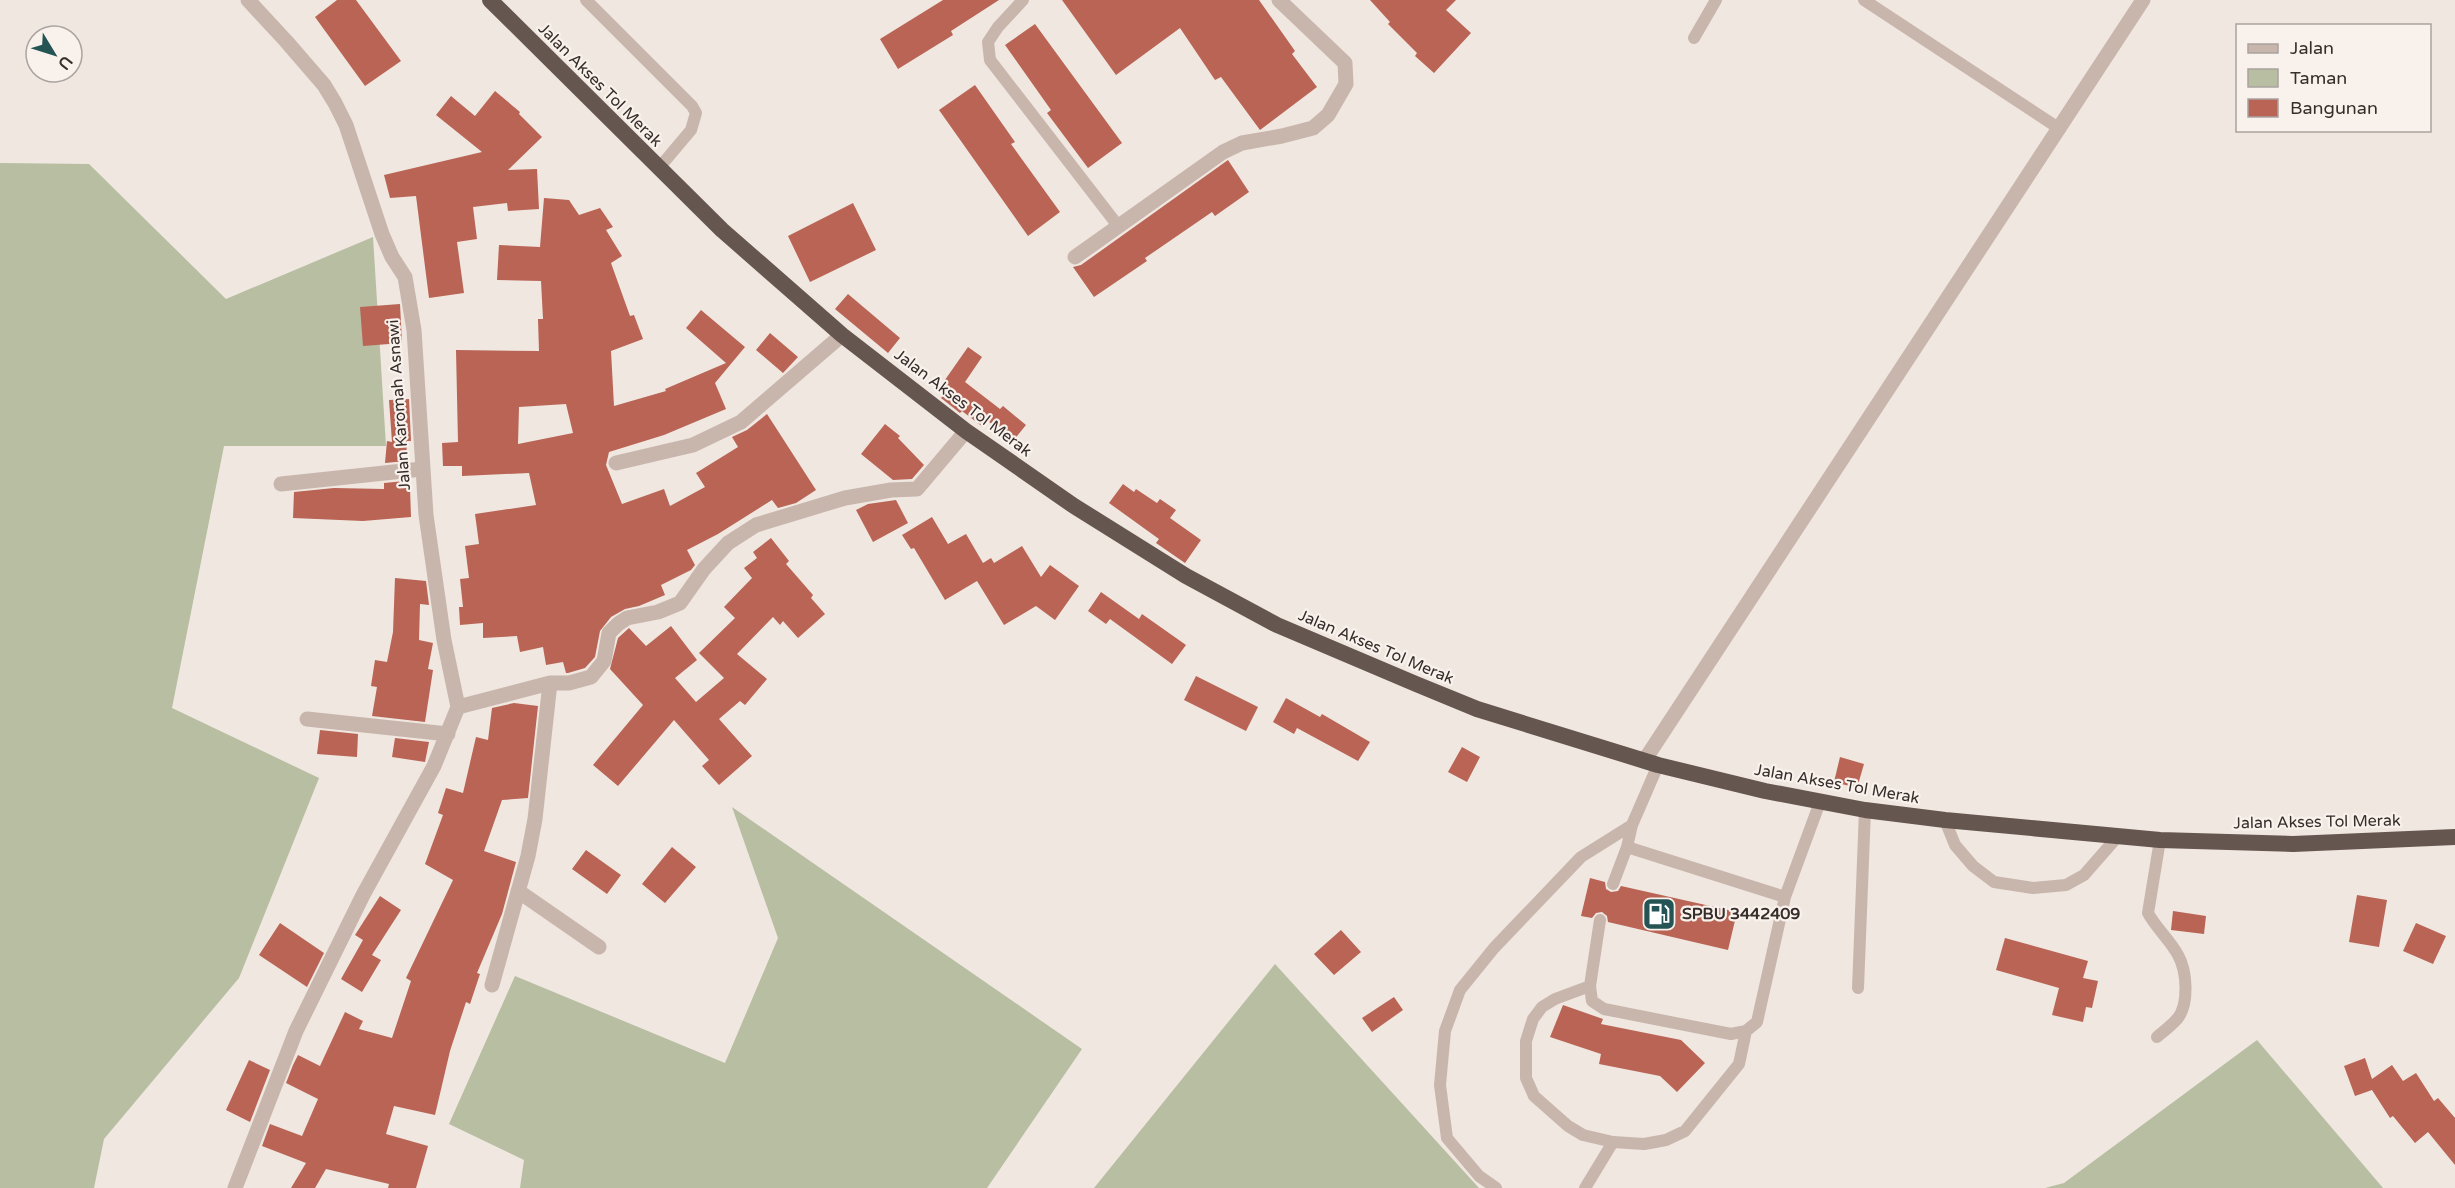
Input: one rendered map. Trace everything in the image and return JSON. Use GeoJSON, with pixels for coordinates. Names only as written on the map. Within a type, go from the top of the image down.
{"type":"FeatureCollection","features":[{"type":"Feature","properties":{"kind":"highway","name":"Jalan Akses Tol Merak"},"geometry":{"type":"LineString","coordinates":[[490,0],[723,230],[842,336],[966,431],[1074,506],[1186,576],[1277,624],[1477,709],[1651,763],[1820,802],[1945,820],[2160,840],[2293,844],[2455,837]]}},
{"type":"Feature","properties":{"kind":"street","name":"Jalan Karomah Asnawi"},"geometry":{"type":"LineString","coordinates":[[248,0],[294,50],[335,103],[346,125],[381,234],[405,277],[414,330],[426,515],[444,640],[458,707]]}},
{"type":"Feature","properties":{"kind":"street"},"geometry":{"type":"LineString","coordinates":[[1075,257],[1223,152],[1242,143],[1313,128],[1328,115],[1346,84],[1346,63],[1279,0]]}},
{"type":"Feature","properties":{"kind":"street"},"geometry":{"type":"LineString","coordinates":[[1651,763],[2143,0]]}},
{"type":"Feature","properties":{"kind":"street"},"geometry":{"type":"LineString","coordinates":[[616,464],[693,445],[741,422],[842,336]]}},
{"type":"Feature","properties":{"kind":"street"},"geometry":{"type":"LineString","coordinates":[[235,1188],[296,1031],[363,895],[434,766],[458,707],[550,683],[570,683],[591,677],[603,662],[609,633],[618,624],[627,618],[658,612],[680,603],[704,569],[728,543],[756,525],[845,498],[891,490],[917,489],[966,431]]}},
{"type":"Feature","properties":{"kind":"street"},"geometry":{"type":"LineString","coordinates":[[281,484],[422,469]]}},
{"type":"Feature","properties":{"kind":"street"},"geometry":{"type":"LineString","coordinates":[[492,985],[536,819],[550,683]]}},
{"type":"Feature","properties":{"kind":"street"},"geometry":{"type":"LineString","coordinates":[[307,719],[448,734]]}},
{"type":"Feature","properties":{"kind":"street"},"geometry":{"type":"LineString","coordinates":[[518,891],[599,947]]}},
{"type":"Feature","properties":{"kind":"lane"},"geometry":{"type":"LineString","coordinates":[[586,0],[692,106],[696,113],[691,130],[659,168]]}},
{"type":"Feature","properties":{"kind":"lane"},"geometry":{"type":"LineString","coordinates":[[1023,0],[998,27],[988,42],[990,60],[1119,226]]}},
{"type":"Feature","properties":{"kind":"lane"},"geometry":{"type":"LineString","coordinates":[[1694,38],[1716,0]]}},
{"type":"Feature","properties":{"kind":"lane"},"geometry":{"type":"LineString","coordinates":[[1864,0],[2060,129]]}},
{"type":"Feature","properties":{"kind":"lane"},"geometry":{"type":"LineString","coordinates":[[1613,884],[1627,847],[1651,763]]}},
{"type":"Feature","properties":{"kind":"lane"},"geometry":{"type":"LineString","coordinates":[[1600,920],[1590,986],[1592,1001],[1604,1009],[1731,1034],[1746,1031],[1757,1022],[1785,897],[1820,802]]}},
{"type":"Feature","properties":{"kind":"lane"},"geometry":{"type":"LineString","coordinates":[[1858,988],[1865,810]]}},
{"type":"Feature","properties":{"kind":"lane"},"geometry":{"type":"LineString","coordinates":[[1945,820],[1955,845],[1973,866],[1994,882],[2033,888],[2066,885],[2084,875],[2119,835]]}},
{"type":"Feature","properties":{"kind":"lane"},"geometry":{"type":"LineString","coordinates":[[1496,1188],[1479,1176],[1448,1138],[1440,1085],[1444,1031],[1460,990],[1494,948],[1581,857],[1632,825]]}},
{"type":"Feature","properties":{"kind":"lane"},"geometry":{"type":"LineString","coordinates":[[2157,1037],[2178,1017],[2183,1004],[2184,988],[2183,971],[2178,955],[2148,913],[2160,840]]}},
{"type":"Feature","properties":{"kind":"lane"},"geometry":{"type":"LineString","coordinates":[[1627,847],[1785,897]]}},
{"type":"Feature","properties":{"kind":"lane"},"geometry":{"type":"LineString","coordinates":[[1590,986],[1555,999],[1542,1007],[1533,1019],[1526,1041],[1526,1078],[1534,1096],[1568,1126],[1583,1135],[1613,1142],[1644,1144],[1666,1140],[1685,1131],[1739,1064],[1746,1031]]}},
{"type":"Feature","properties":{"kind":"lane"},"geometry":{"type":"LineString","coordinates":[[1585,1188],[1613,1142]]}},
{"type":"Feature","properties":{"kind":"green space"},"geometry":{"type":"Polygon","coordinates":[[[0,163],[89,164],[226,299],[373,237],[386,446],[224,446],[172,708],[319,778],[239,978],[104,1139],[94,1188],[0,1188],[0,163]]]}},
{"type":"Feature","properties":{"kind":"green space"},"geometry":{"type":"Polygon","coordinates":[[[732,807],[1082,1049],[987,1188],[520,1188],[524,1160],[449,1124],[515,976],[725,1063],[778,938],[732,807]]]}},
{"type":"Feature","properties":{"kind":"green space"},"geometry":{"type":"Polygon","coordinates":[[[1275,964],[1479,1188],[1094,1188],[1275,964]]]}},
{"type":"Feature","properties":{"kind":"green space"},"geometry":{"type":"Polygon","coordinates":[[[2257,1040],[2383,1188],[2045,1188],[2064,1183],[2257,1040]]]}},
{"type":"Feature","properties":{"kind":"building"},"geometry":{"type":"Polygon","coordinates":[[[337,0],[356,0],[401,61],[365,86],[315,17],[337,0]]]}},
{"type":"Feature","properties":{"kind":"building"},"geometry":{"type":"Polygon","coordinates":[[[943,0],[999,0],[951,31],[953,35],[898,69],[880,39],[943,0]]]}},
{"type":"Feature","properties":{"kind":"building"},"geometry":{"type":"Polygon","coordinates":[[[1062,0],[1259,0],[1295,51],[1292,54],[1317,87],[1260,130],[1221,77],[1215,80],[1180,28],[1116,75],[1062,0]]]}},
{"type":"Feature","properties":{"kind":"building"},"geometry":{"type":"Polygon","coordinates":[[[1370,0],[1456,0],[1446,10],[1471,33],[1434,73],[1415,56],[1417,53],[1388,24],[1390,22],[1370,0]]]}},
{"type":"Feature","properties":{"kind":"building"},"geometry":{"type":"Polygon","coordinates":[[[1035,24],[1122,143],[1088,168],[1047,113],[1051,110],[1005,45],[1035,24]]]}},
{"type":"Feature","properties":{"kind":"building"},"geometry":{"type":"Polygon","coordinates":[[[975,85],[1015,142],[1011,144],[1060,212],[1028,236],[939,110],[975,85]]]}},
{"type":"Feature","properties":{"kind":"building"},"geometry":{"type":"Polygon","coordinates":[[[495,91],[520,112],[519,114],[542,137],[508,170],[537,169],[539,209],[508,211],[507,203],[473,207],[477,239],[457,242],[464,293],[429,298],[416,196],[390,198],[384,175],[482,152],[436,115],[451,96],[475,116],[495,91]]]}},
{"type":"Feature","properties":{"kind":"building"},"geometry":{"type":"Polygon","coordinates":[[[1228,160],[1249,192],[1215,216],[1212,212],[1145,258],[1147,261],[1094,297],[1073,267],[1081,265],[1228,160]]]}},
{"type":"Feature","properties":{"kind":"building"},"geometry":{"type":"Polygon","coordinates":[[[544,198],[569,200],[579,215],[600,208],[613,227],[606,230],[622,256],[611,263],[630,316],[634,315],[643,339],[611,351],[614,406],[666,391],[665,389],[726,363],[686,328],[701,310],[745,347],[715,383],[726,409],[664,435],[609,452],[606,465],[622,504],[664,489],[670,506],[705,487],[696,473],[738,447],[732,437],[747,430],[767,414],[816,490],[796,503],[778,508],[772,500],[718,534],[687,550],[695,565],[691,570],[661,585],[665,595],[625,609],[611,617],[600,631],[595,657],[585,668],[568,673],[566,673],[563,662],[546,665],[543,647],[520,652],[517,636],[483,638],[483,623],[460,625],[459,607],[463,607],[460,579],[469,578],[465,546],[479,544],[475,514],[536,505],[529,473],[462,476],[462,466],[443,466],[442,443],[458,442],[456,350],[539,351],[538,319],[543,319],[541,281],[497,280],[499,245],[540,247],[544,198]],[[566,404],[519,407],[518,444],[573,433],[566,404]]]}},
{"type":"Feature","properties":{"kind":"building"},"geometry":{"type":"Polygon","coordinates":[[[853,203],[876,250],[810,282],[788,236],[853,203]]]}},
{"type":"Feature","properties":{"kind":"building"},"geometry":{"type":"Polygon","coordinates":[[[848,294],[900,338],[888,353],[835,309],[848,294]]]}},
{"type":"Feature","properties":{"kind":"building"},"geometry":{"type":"Polygon","coordinates":[[[400,304],[402,343],[363,346],[360,307],[400,304]]]}},
{"type":"Feature","properties":{"kind":"building"},"geometry":{"type":"Polygon","coordinates":[[[770,333],[798,357],[783,373],[756,350],[770,333]]]}},
{"type":"Feature","properties":{"kind":"building"},"geometry":{"type":"Polygon","coordinates":[[[968,347],[982,357],[965,382],[1000,409],[1003,406],[1026,425],[1013,441],[988,421],[983,427],[941,398],[946,392],[940,387],[968,347]]]}},
{"type":"Feature","properties":{"kind":"building"},"geometry":{"type":"Polygon","coordinates":[[[409,399],[411,441],[407,441],[406,461],[385,463],[387,441],[392,442],[389,400],[409,399]]]}},
{"type":"Feature","properties":{"kind":"building"},"geometry":{"type":"Polygon","coordinates":[[[885,424],[900,436],[898,438],[924,465],[912,479],[893,480],[861,454],[885,424]]]}},
{"type":"Feature","properties":{"kind":"building"},"geometry":{"type":"Polygon","coordinates":[[[405,481],[405,488],[410,488],[411,517],[363,521],[293,518],[294,492],[334,488],[384,489],[384,483],[405,481]]]}},
{"type":"Feature","properties":{"kind":"building"},"geometry":{"type":"Polygon","coordinates":[[[1123,484],[1134,492],[1136,489],[1157,503],[1160,499],[1176,510],[1170,518],[1201,540],[1185,563],[1156,543],[1159,539],[1109,503],[1123,484]]]}},
{"type":"Feature","properties":{"kind":"building"},"geometry":{"type":"Polygon","coordinates":[[[896,500],[908,523],[873,542],[856,510],[868,504],[896,500]]]}},
{"type":"Feature","properties":{"kind":"building"},"geometry":{"type":"Polygon","coordinates":[[[932,517],[948,544],[966,534],[983,563],[991,558],[994,563],[1022,546],[1041,577],[1050,565],[1079,586],[1055,620],[1036,606],[1004,625],[977,581],[945,600],[914,548],[911,549],[902,535],[932,517]]]}},
{"type":"Feature","properties":{"kind":"building"},"geometry":{"type":"Polygon","coordinates":[[[771,538],[789,561],[786,564],[813,595],[811,598],[825,614],[798,638],[783,621],[780,625],[773,617],[737,654],[767,679],[745,705],[740,701],[719,719],[752,756],[719,785],[702,766],[709,760],[674,720],[618,786],[593,765],[643,705],[610,669],[618,638],[629,628],[646,646],[671,626],[697,660],[675,678],[696,702],[724,678],[699,653],[735,618],[724,607],[752,578],[744,568],[757,558],[753,552],[771,538]]]}},
{"type":"Feature","properties":{"kind":"building"},"geometry":{"type":"Polygon","coordinates":[[[395,578],[426,581],[429,605],[420,604],[419,640],[433,643],[428,669],[433,670],[425,722],[372,716],[377,687],[371,686],[375,660],[387,662],[393,632],[395,578]]]}},
{"type":"Feature","properties":{"kind":"building"},"geometry":{"type":"Polygon","coordinates":[[[1101,592],[1139,619],[1142,614],[1186,645],[1172,664],[1110,619],[1106,624],[1088,611],[1101,592]]]}},
{"type":"Feature","properties":{"kind":"building"},"geometry":{"type":"Polygon","coordinates":[[[1196,676],[1258,707],[1246,731],[1184,700],[1196,676]]]}},
{"type":"Feature","properties":{"kind":"building"},"geometry":{"type":"Polygon","coordinates":[[[1286,698],[1320,717],[1322,714],[1370,742],[1358,761],[1297,728],[1294,734],[1273,722],[1286,698]]]}},
{"type":"Feature","properties":{"kind":"building"},"geometry":{"type":"Polygon","coordinates":[[[514,703],[538,706],[528,798],[502,800],[484,851],[516,862],[502,914],[477,973],[480,974],[470,1004],[466,1002],[450,1051],[435,1115],[394,1106],[386,1134],[428,1146],[416,1188],[388,1188],[389,1184],[326,1169],[315,1188],[291,1188],[306,1163],[262,1146],[270,1124],[302,1136],[318,1099],[286,1083],[293,1065],[298,1055],[320,1066],[345,1012],[363,1021],[359,1029],[392,1038],[411,981],[406,978],[453,880],[425,864],[443,815],[438,813],[446,788],[463,793],[476,737],[488,740],[492,708],[514,703]]]}},
{"type":"Feature","properties":{"kind":"building"},"geometry":{"type":"Polygon","coordinates":[[[320,730],[358,734],[357,757],[317,754],[320,730]]]}},
{"type":"Feature","properties":{"kind":"building"},"geometry":{"type":"Polygon","coordinates":[[[395,738],[429,742],[425,762],[392,757],[395,738]]]}},
{"type":"Feature","properties":{"kind":"building"},"geometry":{"type":"Polygon","coordinates":[[[1462,747],[1480,757],[1467,782],[1448,772],[1462,747]]]}},
{"type":"Feature","properties":{"kind":"building"},"geometry":{"type":"Polygon","coordinates":[[[1840,757],[1864,764],[1857,788],[1834,782],[1840,757]]]}},
{"type":"Feature","properties":{"kind":"building"},"geometry":{"type":"Polygon","coordinates":[[[672,847],[696,867],[665,903],[642,884],[672,847]]]}},
{"type":"Feature","properties":{"kind":"building"},"geometry":{"type":"Polygon","coordinates":[[[586,850],[621,875],[607,894],[572,869],[586,850]]]}},
{"type":"Feature","properties":{"kind":"building","name":"SPBU 3442409"},"geometry":{"type":"Polygon","coordinates":[[[1590,878],[1605,882],[1606,889],[1611,892],[1618,891],[1621,886],[1737,912],[1728,950],[1608,922],[1607,916],[1602,912],[1596,913],[1592,918],[1581,916],[1590,878]]]}},
{"type":"Feature","properties":{"kind":"building"},"geometry":{"type":"Polygon","coordinates":[[[2357,895],[2387,900],[2379,947],[2349,942],[2357,895]]]}},
{"type":"Feature","properties":{"kind":"building"},"geometry":{"type":"Polygon","coordinates":[[[380,896],[401,910],[372,955],[381,960],[362,992],[341,979],[363,940],[355,935],[380,896]]]}},
{"type":"Feature","properties":{"kind":"building"},"geometry":{"type":"Polygon","coordinates":[[[2173,911],[2206,916],[2204,934],[2171,930],[2173,911]]]}},
{"type":"Feature","properties":{"kind":"building"},"geometry":{"type":"Polygon","coordinates":[[[280,923],[324,953],[307,987],[259,955],[280,923]]]}},
{"type":"Feature","properties":{"kind":"building"},"geometry":{"type":"Polygon","coordinates":[[[2416,923],[2446,936],[2433,964],[2403,951],[2416,923]]]}},
{"type":"Feature","properties":{"kind":"building"},"geometry":{"type":"Polygon","coordinates":[[[1341,930],[1361,952],[1334,975],[1314,954],[1341,930]]]}},
{"type":"Feature","properties":{"kind":"building"},"geometry":{"type":"Polygon","coordinates":[[[2005,938],[2088,961],[2083,978],[2098,981],[2092,1008],[2086,1007],[2083,1022],[2052,1015],[2059,988],[1996,970],[2005,938]]]}},
{"type":"Feature","properties":{"kind":"building"},"geometry":{"type":"Polygon","coordinates":[[[1394,997],[1403,1010],[1372,1032],[1362,1018],[1394,997]]]}},
{"type":"Feature","properties":{"kind":"building"},"geometry":{"type":"Polygon","coordinates":[[[1563,1005],[1603,1019],[1601,1024],[1681,1040],[1705,1063],[1677,1092],[1660,1076],[1599,1064],[1601,1054],[1550,1037],[1563,1005]]]}},
{"type":"Feature","properties":{"kind":"building"},"geometry":{"type":"Polygon","coordinates":[[[2365,1058],[2372,1079],[2392,1065],[2403,1081],[2416,1073],[2434,1101],[2438,1098],[2455,1118],[2455,1165],[2428,1132],[2415,1143],[2393,1116],[2390,1118],[2372,1090],[2355,1096],[2344,1066],[2365,1058]]]}},
{"type":"Feature","properties":{"kind":"building"},"geometry":{"type":"Polygon","coordinates":[[[249,1060],[270,1070],[250,1122],[226,1110],[249,1060]]]}},
{"type":"Feature","properties":{"kind":"place","name":"SPBU 3442409"},"geometry":{"type":"Point","coordinates":[1659,914]}}]}
